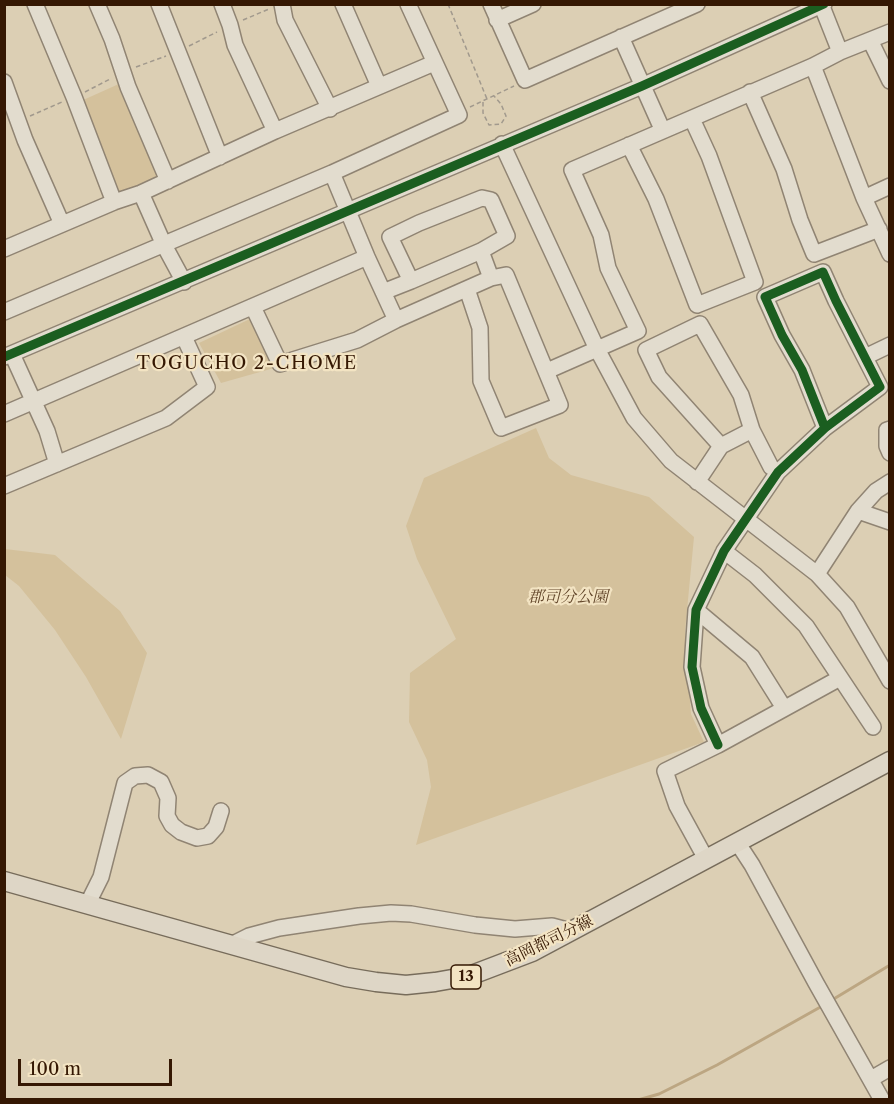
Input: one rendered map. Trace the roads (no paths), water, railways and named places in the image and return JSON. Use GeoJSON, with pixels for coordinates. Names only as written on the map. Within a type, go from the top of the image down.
{"type":"FeatureCollection","features":[{"type":"Feature","properties":{"kind":"main road","name":"高岡都司分線"},"geometry":{"type":"LineString","coordinates":[[4,881],[346,976],[406,985],[469,976],[532,952],[890,761]]}},
{"type":"Feature","properties":{"kind":"street"},"geometry":{"type":"LineString","coordinates":[[35,4],[114,202]]}},
{"type":"Feature","properties":{"kind":"street"},"geometry":{"type":"LineString","coordinates":[[97,4],[168,181]]}},
{"type":"Feature","properties":{"kind":"street"},"geometry":{"type":"LineString","coordinates":[[159,4],[220,157]]}},
{"type":"Feature","properties":{"kind":"street"},"geometry":{"type":"LineString","coordinates":[[222,4],[235,45],[275,131]]}},
{"type":"Feature","properties":{"kind":"street"},"geometry":{"type":"LineString","coordinates":[[343,4],[379,86]]}},
{"type":"Feature","properties":{"kind":"street"},"geometry":{"type":"LineString","coordinates":[[4,312],[332,173],[459,115],[408,4]]}},
{"type":"Feature","properties":{"kind":"street"},"geometry":{"type":"LineString","coordinates":[[491,4],[525,80],[697,4]]}},
{"type":"Feature","properties":{"kind":"street"},"geometry":{"type":"LineString","coordinates":[[498,20],[533,4]]}},
{"type":"Feature","properties":{"kind":"street"},"geometry":{"type":"LineString","coordinates":[[57,464],[47,431],[8,355],[642,86],[822,5],[840,52]]}},
{"type":"Feature","properties":{"kind":"street"},"geometry":{"type":"LineString","coordinates":[[277,7],[330,109]]}},
{"type":"Feature","properties":{"kind":"street"},"geometry":{"type":"LineString","coordinates":[[546,371],[638,331],[608,268],[601,235],[572,170],[890,32]]}},
{"type":"Feature","properties":{"kind":"street"},"geometry":{"type":"LineString","coordinates":[[621,37],[662,129]]}},
{"type":"Feature","properties":{"kind":"street"},"geometry":{"type":"LineString","coordinates":[[870,40],[890,81]]}},
{"type":"Feature","properties":{"kind":"street"},"geometry":{"type":"LineString","coordinates":[[6,244],[141,193],[275,131],[434,63]]}},
{"type":"Feature","properties":{"kind":"street"},"geometry":{"type":"LineString","coordinates":[[813,66],[864,198],[890,254]]}},
{"type":"Feature","properties":{"kind":"street"},"geometry":{"type":"LineString","coordinates":[[4,82],[62,224]]}},
{"type":"Feature","properties":{"kind":"street"},"geometry":{"type":"LineString","coordinates":[[750,92],[784,169],[800,220],[814,254],[879,229]]}},
{"type":"Feature","properties":{"kind":"street"},"geometry":{"type":"LineString","coordinates":[[629,145],[656,199],[697,305],[755,282],[709,156],[692,119]]}},
{"type":"Feature","properties":{"kind":"street"},"geometry":{"type":"LineString","coordinates":[[502,144],[597,350],[634,418],[671,461],[817,574],[847,607],[890,681]]}},
{"type":"Feature","properties":{"kind":"street"},"geometry":{"type":"LineString","coordinates":[[332,173],[396,320]]}},
{"type":"Feature","properties":{"kind":"street"},"geometry":{"type":"LineString","coordinates":[[864,198],[890,186]]}},
{"type":"Feature","properties":{"kind":"street"},"geometry":{"type":"LineString","coordinates":[[141,193],[164,245],[184,282]]}},
{"type":"Feature","properties":{"kind":"street"},"geometry":{"type":"LineString","coordinates":[[383,292],[480,251],[507,236],[491,200],[482,198],[390,237],[411,280]]}},
{"type":"Feature","properties":{"kind":"street"},"geometry":{"type":"LineString","coordinates":[[480,251],[491,278]]}},
{"type":"Feature","properties":{"kind":"street"},"geometry":{"type":"LineString","coordinates":[[4,414],[367,257]]}},
{"type":"Feature","properties":{"kind":"street"},"geometry":{"type":"LineString","coordinates":[[718,745],[701,708],[692,667],[696,610],[724,551],[778,472],[825,428],[880,387],[836,301],[824,272],[765,297],[782,335],[802,370],[825,428]]}},
{"type":"Feature","properties":{"kind":"street"},"geometry":{"type":"LineString","coordinates":[[253,307],[280,364],[357,340],[396,320],[491,278],[506,275],[560,405],[501,428],[481,381],[480,328],[467,289]]}},
{"type":"Feature","properties":{"kind":"street"},"geometry":{"type":"LineString","coordinates":[[721,446],[658,377],[646,350],[700,324],[741,395],[752,430],[771,467],[778,472]]}},
{"type":"Feature","properties":{"kind":"street"},"geometry":{"type":"LineString","coordinates":[[4,486],[166,418],[207,387],[184,337]]}},
{"type":"Feature","properties":{"kind":"street"},"geometry":{"type":"LineString","coordinates":[[865,357],[890,345]]}},
{"type":"Feature","properties":{"kind":"street"},"geometry":{"type":"LineString","coordinates":[[890,429],[887,430],[887,446],[890,453]]}},
{"type":"Feature","properties":{"kind":"street"},"geometry":{"type":"LineString","coordinates":[[697,482],[721,446],[752,430]]}},
{"type":"Feature","properties":{"kind":"street"},"geometry":{"type":"LineString","coordinates":[[817,574],[858,511],[876,491],[890,482]]}},
{"type":"Feature","properties":{"kind":"street"},"geometry":{"type":"LineString","coordinates":[[858,511],[890,522]]}},
{"type":"Feature","properties":{"kind":"street"},"geometry":{"type":"LineString","coordinates":[[724,551],[755,575],[806,626],[873,727]]}},
{"type":"Feature","properties":{"kind":"street"},"geometry":{"type":"LineString","coordinates":[[696,610],[752,657],[784,708]]}},
{"type":"Feature","properties":{"kind":"street"},"geometry":{"type":"LineString","coordinates":[[706,859],[677,806],[665,771],[718,745],[840,678]]}},
{"type":"Feature","properties":{"kind":"street"},"geometry":{"type":"LineString","coordinates":[[87,905],[101,877],[125,783],[135,776],[155,777],[161,782],[168,798],[167,816],[172,825],[181,832],[197,838],[208,836],[216,827],[221,811]]}},
{"type":"Feature","properties":{"kind":"street"},"geometry":{"type":"LineString","coordinates":[[737,842],[752,865],[882,1100]]}},
{"type":"Feature","properties":{"kind":"street"},"geometry":{"type":"LineString","coordinates":[[231,945],[249,936],[279,928],[392,913],[495,927],[515,929],[552,926],[571,931]]}},
{"type":"Feature","properties":{"kind":"street"},"geometry":{"type":"LineString","coordinates":[[871,1079],[890,1068]]}},
{"type":"Feature","properties":{"kind":"waterway"},"geometry":{"type":"LineString","coordinates":[[832,1000],[890,965]]}},
{"type":"Feature","properties":{"kind":"waterway"},"geometry":{"type":"LineString","coordinates":[[638,1100],[659,1094],[717,1065],[824,1005]]}},
{"type":"Feature","properties":{"kind":"district","name":"TOGUCHO 2-CHOME"},"geometry":{"type":"Point","coordinates":[247,364]}},
{"type":"Feature","properties":{"kind":"park label","name":"郡司分公園"},"geometry":{"type":"Point","coordinates":[568,597]}}]}
